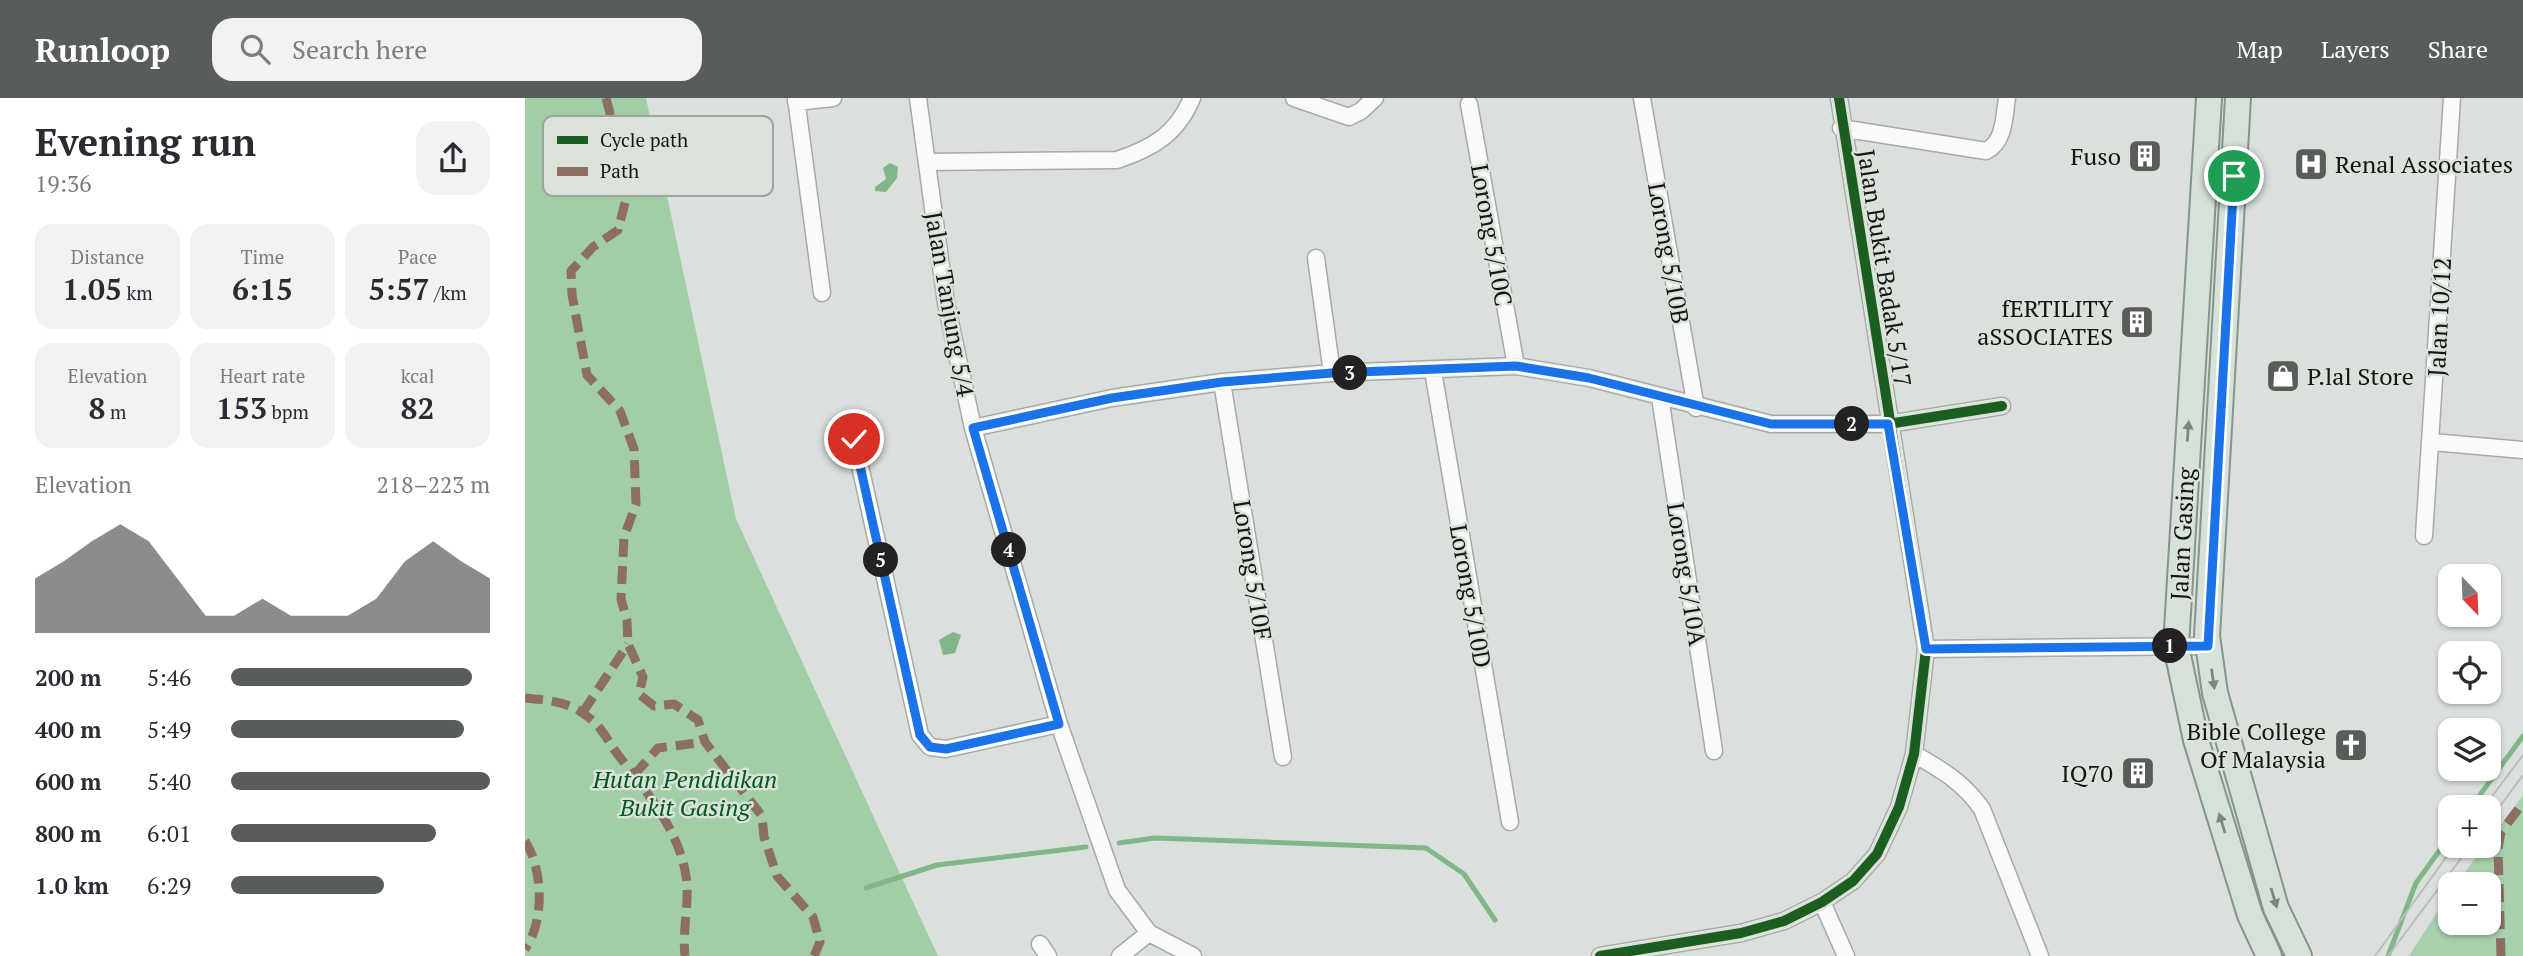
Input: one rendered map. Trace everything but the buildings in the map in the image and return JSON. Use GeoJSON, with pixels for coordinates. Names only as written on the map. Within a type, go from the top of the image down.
{"type":"FeatureCollection","features":[{"type":"Feature","properties":{"kind":"main road","name":"Jalan Gasing"},"geometry":{"type":"LineString","coordinates":[[2209,98],[2176,646],[2196,740],[2250,915],[2269,956]]}},
{"type":"Feature","properties":{"kind":"main road","name":"Jalan Gasing"},"geometry":{"type":"LineString","coordinates":[[2238,98],[2208,646],[2215,693],[2276,908],[2299,956]]}},
{"type":"Feature","properties":{"kind":"street"},"geometry":{"type":"LineString","coordinates":[[822,293],[796,100],[833,98]]}},
{"type":"Feature","properties":{"kind":"street","name":"Jalan Tanjung 5/4"},"geometry":{"type":"LineString","coordinates":[[918,98],[946,303],[973,428],[1059,724],[1117,890],[1149,933],[1193,956]]}},
{"type":"Feature","properties":{"kind":"street"},"geometry":{"type":"LineString","coordinates":[[927,162],[1117,160],[1143,152],[1167,138],[1192,98]]}},
{"type":"Feature","properties":{"kind":"street"},"geometry":{"type":"LineString","coordinates":[[1294,98],[1349,117],[1361,111],[1374,98]]}},
{"type":"Feature","properties":{"kind":"street","name":"Lorong 5/10B"},"geometry":{"type":"LineString","coordinates":[[1642,98],[1696,408]]}},
{"type":"Feature","properties":{"kind":"street","name":"Jalan Bukit Badak 5/17"},"geometry":{"type":"LineString","coordinates":[[1607,956],[1741,933],[1784,921],[1822,902],[1853,881],[1877,854],[1899,807],[1914,754],[1926,649],[1841,128],[1839,98]]}},
{"type":"Feature","properties":{"kind":"street"},"geometry":{"type":"LineString","coordinates":[[1841,128],[1986,151],[2000,137],[2007,98]]}},
{"type":"Feature","properties":{"kind":"street","name":"Jalan 10/12"},"geometry":{"type":"LineString","coordinates":[[2424,536],[2452,98]]}},
{"type":"Feature","properties":{"kind":"street","name":"Lorong 5/10C"},"geometry":{"type":"LineString","coordinates":[[1469,104],[1516,366]]}},
{"type":"Feature","properties":{"kind":"street"},"geometry":{"type":"LineString","coordinates":[[1316,258],[1332,373]]}},
{"type":"Feature","properties":{"kind":"street"},"geometry":{"type":"LineString","coordinates":[[973,428],[1112,398],[1222,382],[1332,373],[1516,366],[1589,378],[1696,408],[1771,424],[1888,424],[2002,406]]}},
{"type":"Feature","properties":{"kind":"street","name":"Lorong 5/10D"},"geometry":{"type":"LineString","coordinates":[[1433,371],[1510,822]]}},
{"type":"Feature","properties":{"kind":"street","name":"Lorong 5/10F"},"geometry":{"type":"LineString","coordinates":[[1222,382],[1283,757]]}},
{"type":"Feature","properties":{"kind":"street","name":"Lorong 5/10A"},"geometry":{"type":"LineString","coordinates":[[1660,397],[1714,751]]}},
{"type":"Feature","properties":{"kind":"street"},"geometry":{"type":"LineString","coordinates":[[854,439],[920,735],[930,747],[946,749],[1059,724]]}},
{"type":"Feature","properties":{"kind":"street"},"geometry":{"type":"LineString","coordinates":[[2432,442],[2523,450]]}},
{"type":"Feature","properties":{"kind":"street"},"geometry":{"type":"LineString","coordinates":[[1926,649],[2208,646]]}},
{"type":"Feature","properties":{"kind":"street"},"geometry":{"type":"LineString","coordinates":[[1914,754],[1952,775],[1968,788],[1982,809],[2040,956]]}},
{"type":"Feature","properties":{"kind":"street"},"geometry":{"type":"LineString","coordinates":[[1822,902],[1846,956]]}},
{"type":"Feature","properties":{"kind":"street"},"geometry":{"type":"LineString","coordinates":[[1120,956],[1149,933]]}},
{"type":"Feature","properties":{"kind":"shaded area"},"geometry":{"type":"Polygon","coordinates":[[[890,163],[898,167],[897,178],[886,192],[875,191],[875,187],[886,179],[883,168],[890,163]]]}},
{"type":"Feature","properties":{"kind":"shaded area"},"geometry":{"type":"Polygon","coordinates":[[[953,632],[961,635],[955,653],[943,655],[939,640],[953,632]]]}},
{"type":"Feature","properties":{"kind":"shaded area"},"geometry":{"type":"Polygon","coordinates":[[[2523,795],[2523,956],[2409,956],[2438,911],[2438,935],[2501,935],[2501,872],[2465,872],[2475,858],[2501,858],[2501,825],[2523,795]]]}},
{"type":"Feature","properties":{"kind":"green space","name":"Hutan Pendidikan Bukit Gasing"},"geometry":{"type":"Polygon","coordinates":[[[525,98],[646,98],[650,116],[543,116],[543,196],[667,196],[736,519],[938,956],[525,956],[525,98]]]}},
{"type":"Feature","properties":{"kind":"waterway"},"geometry":{"type":"LineString","coordinates":[[2480,795],[2523,736]]}},
{"type":"Feature","properties":{"kind":"waterway"},"geometry":{"type":"LineString","coordinates":[[1119,843],[1155,838],[1426,848],[1464,874],[1495,920]]}},
{"type":"Feature","properties":{"kind":"waterway"},"geometry":{"type":"LineString","coordinates":[[866,888],[937,865],[1086,847]]}},
{"type":"Feature","properties":{"kind":"waterway"},"geometry":{"type":"LineString","coordinates":[[2388,956],[2416,883],[2438,853]]}},
{"type":"Feature","properties":{"kind":"tram line"},"geometry":{"type":"LineString","coordinates":[[2493,795],[2523,755]]}},
{"type":"Feature","properties":{"kind":"tram line"},"geometry":{"type":"LineString","coordinates":[[2501,805],[2523,775]]}},
{"type":"Feature","properties":{"kind":"tram line"},"geometry":{"type":"LineString","coordinates":[[2375,956],[2446,858]]}},
{"type":"Feature","properties":{"kind":"tram line"},"geometry":{"type":"LineString","coordinates":[[2388,956],[2461,858]]}},
{"type":"Feature","properties":{"kind":"marked path"},"geometry":{"type":"LineString","coordinates":[[606,98],[611,116]]}},
{"type":"Feature","properties":{"kind":"marked path"},"geometry":{"type":"LineString","coordinates":[[627,196],[618,230],[593,247],[571,271],[572,295],[587,375],[620,411],[634,449],[636,504],[624,537],[621,599],[627,621],[628,644],[643,677],[639,694],[654,706],[674,704],[698,720],[705,742],[762,816],[764,837],[777,876],[813,917],[820,942],[814,956]]}},
{"type":"Feature","properties":{"kind":"marked path"},"geometry":{"type":"LineString","coordinates":[[583,712],[628,644]]}},
{"type":"Feature","properties":{"kind":"marked path"},"geometry":{"type":"LineString","coordinates":[[525,698],[562,703],[575,708],[594,722],[660,812],[676,843],[686,876],[685,956]]}},
{"type":"Feature","properties":{"kind":"marked path"},"geometry":{"type":"LineString","coordinates":[[634,775],[658,748],[705,742]]}},
{"type":"Feature","properties":{"kind":"marked path"},"geometry":{"type":"LineString","coordinates":[[2501,956],[2498,848],[2501,832],[2523,803]]}},
{"type":"Feature","properties":{"kind":"marked path"},"geometry":{"type":"LineString","coordinates":[[525,841],[535,865],[539,895],[536,925],[525,949]]}},
{"type":"Feature","properties":{"kind":"cycle path"},"geometry":{"type":"LineString","coordinates":[[1600,956],[1741,933],[1784,921],[1822,902],[1853,881],[1877,854],[1899,807],[1914,754],[1926,649],[1839,98]]}},
{"type":"Feature","properties":{"kind":"cycle path"},"geometry":{"type":"LineString","coordinates":[[973,428],[1112,398],[1222,382],[1332,373],[1516,366],[1589,378],[1771,424],[1888,424],[2002,406]]}},
{"type":"Feature","properties":{"kind":"place","name":"Fuso"},"geometry":{"type":"Point","coordinates":[2145,156]}},
{"type":"Feature","properties":{"kind":"place","name":"Renal Associates"},"geometry":{"type":"Point","coordinates":[2311,164]}},
{"type":"Feature","properties":{"kind":"place","name":"fERTILITY aSSOCIATES"},"geometry":{"type":"Point","coordinates":[2137,322]}},
{"type":"Feature","properties":{"kind":"place","name":"P.lal Store"},"geometry":{"type":"Point","coordinates":[2283,376]}},
{"type":"Feature","properties":{"kind":"place","name":"Bible College Of Malaysia"},"geometry":{"type":"Point","coordinates":[2351,745]}},
{"type":"Feature","properties":{"kind":"place","name":"IQ70"},"geometry":{"type":"Point","coordinates":[2138,773]}},
{"type":"Feature","properties":{"kind":"route"},"geometry":{"type":"LineString","coordinates":[[854,439],[920,735],[930,747],[946,749],[1059,724],[973,428],[1112,398],[1222,382],[1332,373],[1516,366],[1589,378],[1696,408],[1771,424],[1888,424],[1926,649],[2208,646],[2234,176]]}}]}
